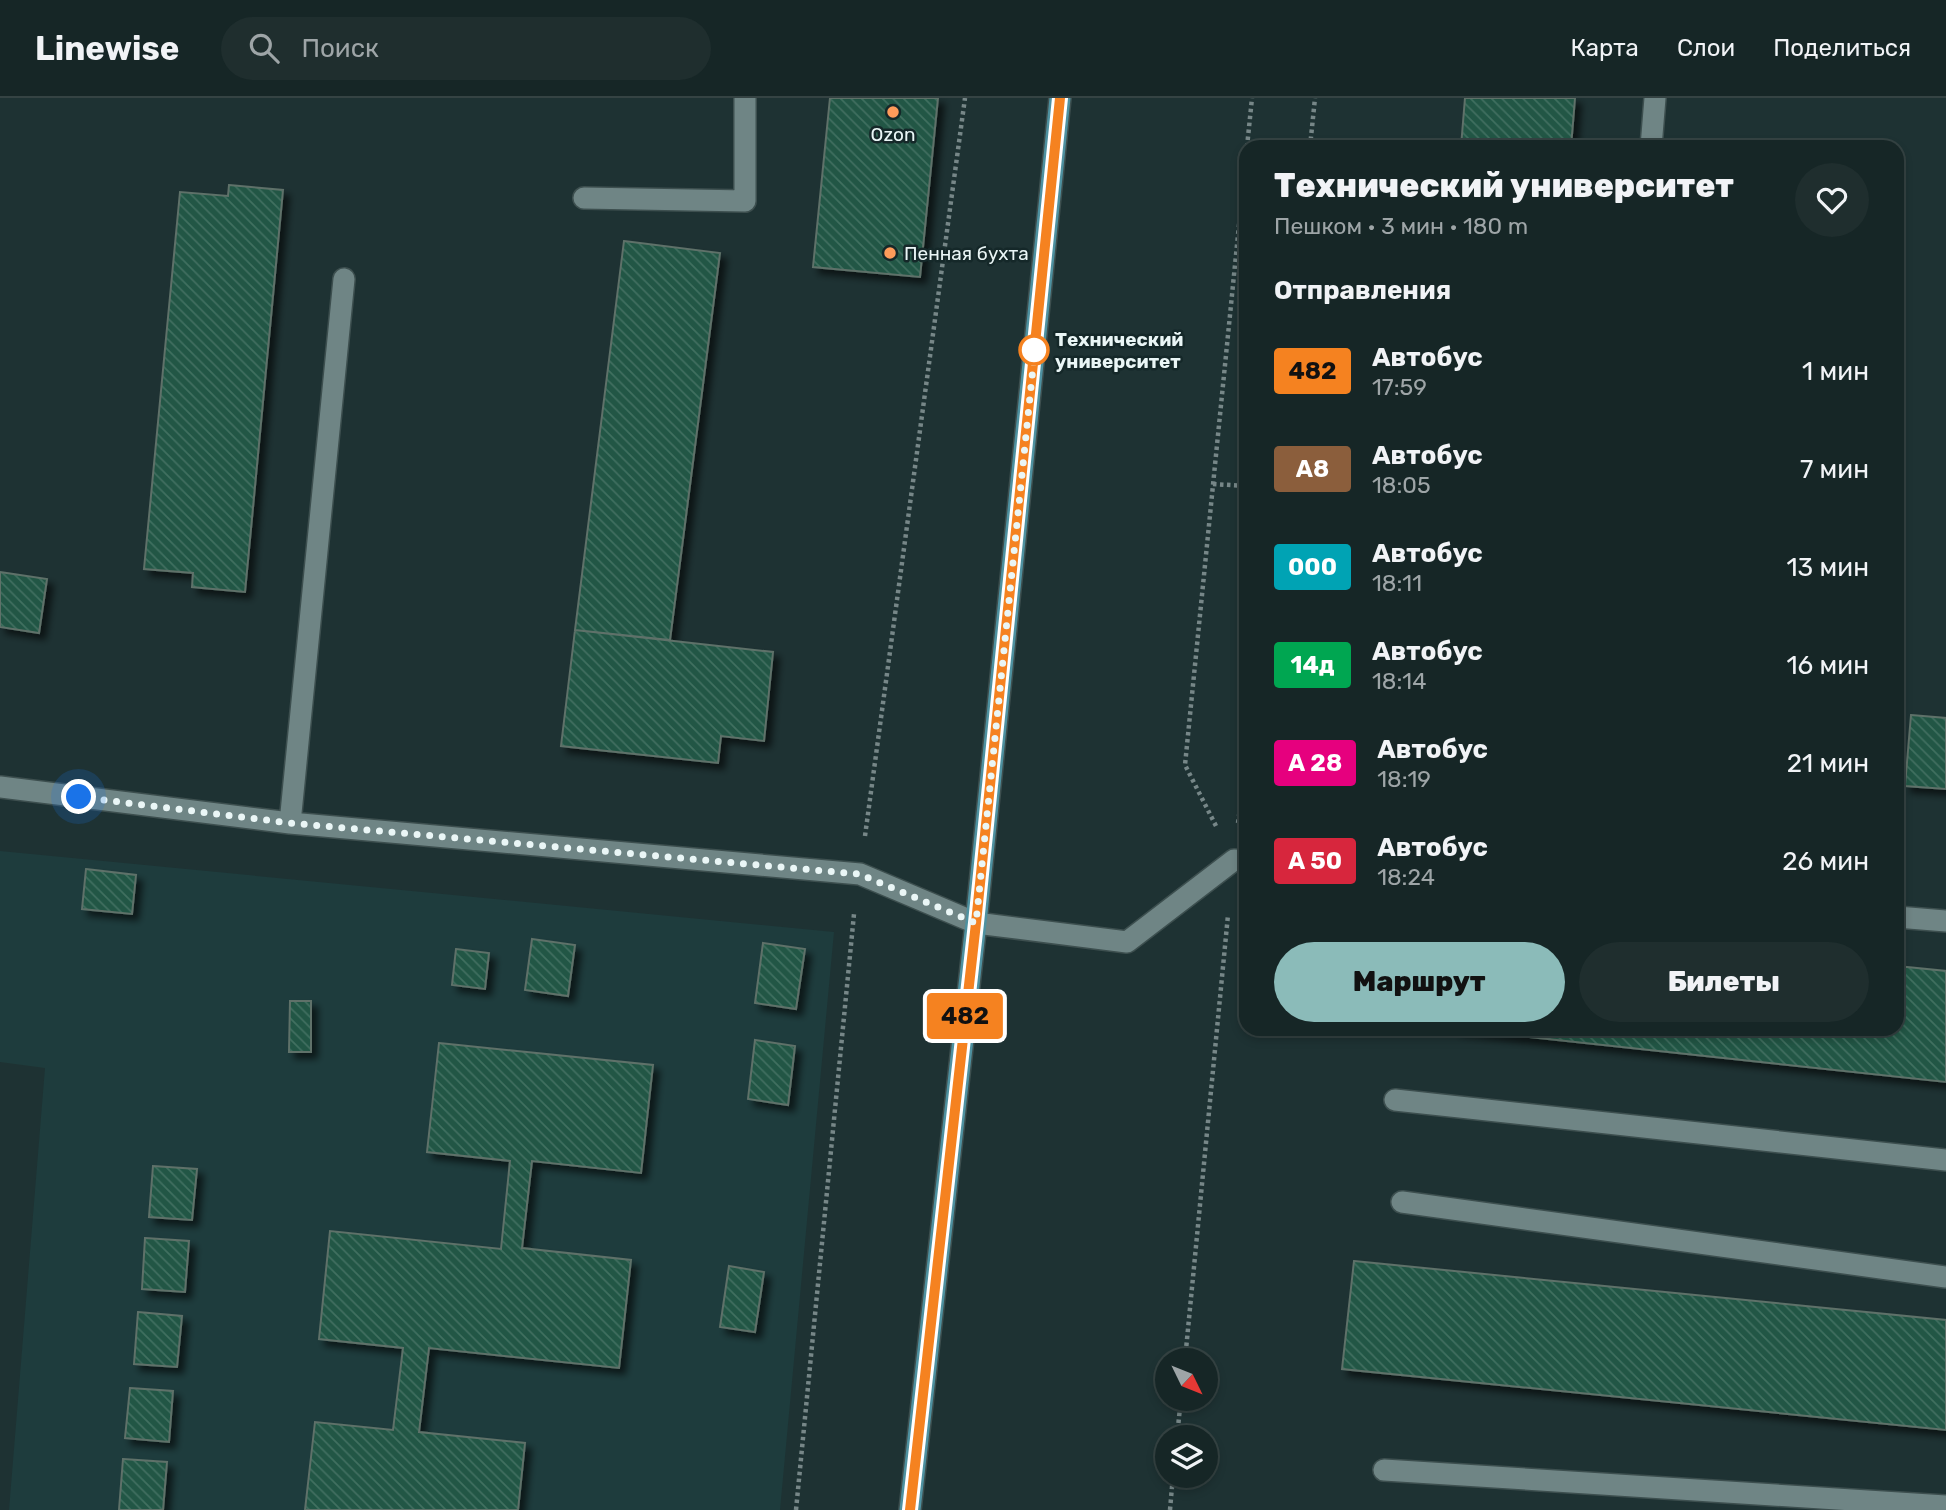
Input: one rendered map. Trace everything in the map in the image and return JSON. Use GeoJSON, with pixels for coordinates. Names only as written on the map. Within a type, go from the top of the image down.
{"type":"FeatureCollection","features":[{"type":"Feature","properties":{"kind":"main road"},"geometry":{"type":"LineString","coordinates":[[910,1510],[976,923],[1060,98]]}},
{"type":"Feature","properties":{"kind":"lane"},"geometry":{"type":"LineString","coordinates":[[584,198],[745,201],[746,98]]}},
{"type":"Feature","properties":{"kind":"lane"},"geometry":{"type":"LineString","coordinates":[[1651,140],[1655,98]]}},
{"type":"Feature","properties":{"kind":"lane"},"geometry":{"type":"LineString","coordinates":[[290,823],[344,279]]}},
{"type":"Feature","properties":{"kind":"lane"},"geometry":{"type":"LineString","coordinates":[[0,787],[290,823],[859,874],[976,923],[1127,942],[1239,861]]}},
{"type":"Feature","properties":{"kind":"lane"},"geometry":{"type":"LineString","coordinates":[[1904,917],[1946,921]]}},
{"type":"Feature","properties":{"kind":"lane"},"geometry":{"type":"LineString","coordinates":[[1395,1100],[1946,1160]]}},
{"type":"Feature","properties":{"kind":"lane"},"geometry":{"type":"LineString","coordinates":[[1402,1202],[1946,1277]]}},
{"type":"Feature","properties":{"kind":"lane"},"geometry":{"type":"LineString","coordinates":[[1384,1470],[1946,1506]]}},
{"type":"Feature","properties":{"kind":"path"},"geometry":{"type":"LineString","coordinates":[[796,1510],[859,874],[965,98]]}},
{"type":"Feature","properties":{"kind":"path"},"geometry":{"type":"LineString","coordinates":[[1248,140],[1252,98]]}},
{"type":"Feature","properties":{"kind":"path"},"geometry":{"type":"LineString","coordinates":[[1311,140],[1315,98]]}},
{"type":"Feature","properties":{"kind":"path"},"geometry":{"type":"LineString","coordinates":[[1239,225],[1185,765],[1239,858]]}},
{"type":"Feature","properties":{"kind":"path"},"geometry":{"type":"LineString","coordinates":[[1213,484],[1239,485]]}},
{"type":"Feature","properties":{"kind":"path"},"geometry":{"type":"LineString","coordinates":[[1186,1348],[1239,869]]}},
{"type":"Feature","properties":{"kind":"path"},"geometry":{"type":"LineString","coordinates":[[1170,1510],[1172,1488]]}},
{"type":"Feature","properties":{"kind":"shaded area"},"geometry":{"type":"Polygon","coordinates":[[[0,851],[834,932],[780,1510],[9,1510],[45,1068],[0,1062],[0,851]]]}},
{"type":"Feature","properties":{"kind":"building"},"geometry":{"type":"Polygon","coordinates":[[[830,98],[938,98],[920,277],[813,267],[830,98]]]}},
{"type":"Feature","properties":{"kind":"building"},"geometry":{"type":"Polygon","coordinates":[[[1465,98],[1575,98],[1572,140],[1462,140],[1465,98]]]}},
{"type":"Feature","properties":{"kind":"building"},"geometry":{"type":"Polygon","coordinates":[[[229,185],[283,190],[245,592],[192,587],[193,573],[144,569],[180,192],[228,196],[229,185]]]}},
{"type":"Feature","properties":{"kind":"building"},"geometry":{"type":"Polygon","coordinates":[[[624,241],[720,253],[670,640],[575,630],[624,241]]]}},
{"type":"Feature","properties":{"kind":"building"},"geometry":{"type":"Polygon","coordinates":[[[0,572],[47,579],[39,633],[0,627],[0,572]]]}},
{"type":"Feature","properties":{"kind":"building"},"geometry":{"type":"Polygon","coordinates":[[[575,630],[773,652],[764,741],[721,736],[718,763],[561,746],[575,630]]]}},
{"type":"Feature","properties":{"kind":"building"},"geometry":{"type":"Polygon","coordinates":[[[1911,715],[1946,718],[1946,789],[1905,786],[1911,715]]]}},
{"type":"Feature","properties":{"kind":"building"},"geometry":{"type":"Polygon","coordinates":[[[86,869],[136,875],[132,914],[82,909],[86,869]]]}},
{"type":"Feature","properties":{"kind":"building"},"geometry":{"type":"Polygon","coordinates":[[[532,939],[575,945],[568,996],[525,990],[532,939]]]}},
{"type":"Feature","properties":{"kind":"building"},"geometry":{"type":"Polygon","coordinates":[[[763,943],[805,949],[796,1009],[755,1003],[763,943]]]}},
{"type":"Feature","properties":{"kind":"building"},"geometry":{"type":"Polygon","coordinates":[[[456,949],[489,953],[485,989],[452,985],[456,949]]]}},
{"type":"Feature","properties":{"kind":"building"},"geometry":{"type":"Polygon","coordinates":[[[1904,967],[1946,971],[1946,1082],[1519,1036],[1904,1036],[1904,967]]]}},
{"type":"Feature","properties":{"kind":"building"},"geometry":{"type":"Polygon","coordinates":[[[290,1001],[311,1001],[311,1052],[289,1052],[290,1001]]]}},
{"type":"Feature","properties":{"kind":"building"},"geometry":{"type":"Polygon","coordinates":[[[755,1040],[795,1046],[788,1105],[748,1099],[755,1040]]]}},
{"type":"Feature","properties":{"kind":"building"},"geometry":{"type":"Polygon","coordinates":[[[439,1043],[653,1065],[641,1173],[532,1161],[522,1248],[631,1260],[619,1368],[429,1348],[419,1432],[525,1443],[518,1510],[305,1510],[315,1422],[393,1430],[403,1348],[319,1339],[330,1231],[501,1249],[510,1161],[427,1152],[439,1043]]]}},
{"type":"Feature","properties":{"kind":"building"},"geometry":{"type":"Polygon","coordinates":[[[153,1166],[197,1169],[192,1220],[149,1217],[153,1166]]]}},
{"type":"Feature","properties":{"kind":"building"},"geometry":{"type":"Polygon","coordinates":[[[145,1238],[189,1241],[185,1292],[142,1289],[145,1238]]]}},
{"type":"Feature","properties":{"kind":"building"},"geometry":{"type":"Polygon","coordinates":[[[1354,1261],[1946,1320],[1946,1430],[1342,1369],[1354,1261]]]}},
{"type":"Feature","properties":{"kind":"building"},"geometry":{"type":"Polygon","coordinates":[[[729,1266],[764,1272],[755,1332],[720,1327],[729,1266]]]}},
{"type":"Feature","properties":{"kind":"building"},"geometry":{"type":"Polygon","coordinates":[[[138,1312],[182,1316],[177,1367],[134,1364],[138,1312]]]}},
{"type":"Feature","properties":{"kind":"building"},"geometry":{"type":"Polygon","coordinates":[[[130,1388],[173,1391],[169,1442],[125,1438],[130,1388]]]}},
{"type":"Feature","properties":{"kind":"building"},"geometry":{"type":"Polygon","coordinates":[[[123,1459],[167,1462],[163,1510],[119,1510],[123,1459]]]}},
{"type":"Feature","properties":{"kind":"bus line","name":"482"},"geometry":{"type":"LineString","coordinates":[[910,1510],[976,923],[1060,98]]}},
{"type":"Feature","properties":{"kind":"place","name":"Ozon"},"geometry":{"type":"Point","coordinates":[893,112]}},
{"type":"Feature","properties":{"kind":"place","name":"Пенная бухта"},"geometry":{"type":"Point","coordinates":[890,253]}},
{"type":"Feature","properties":{"kind":"place","name":"Технический университет"},"geometry":{"type":"Point","coordinates":[1034,350]}},
{"type":"Feature","properties":{"kind":"route"},"geometry":{"type":"LineString","coordinates":[[79,797],[290,823],[859,874],[976,923],[1036,338],[1034,350]]}}]}
